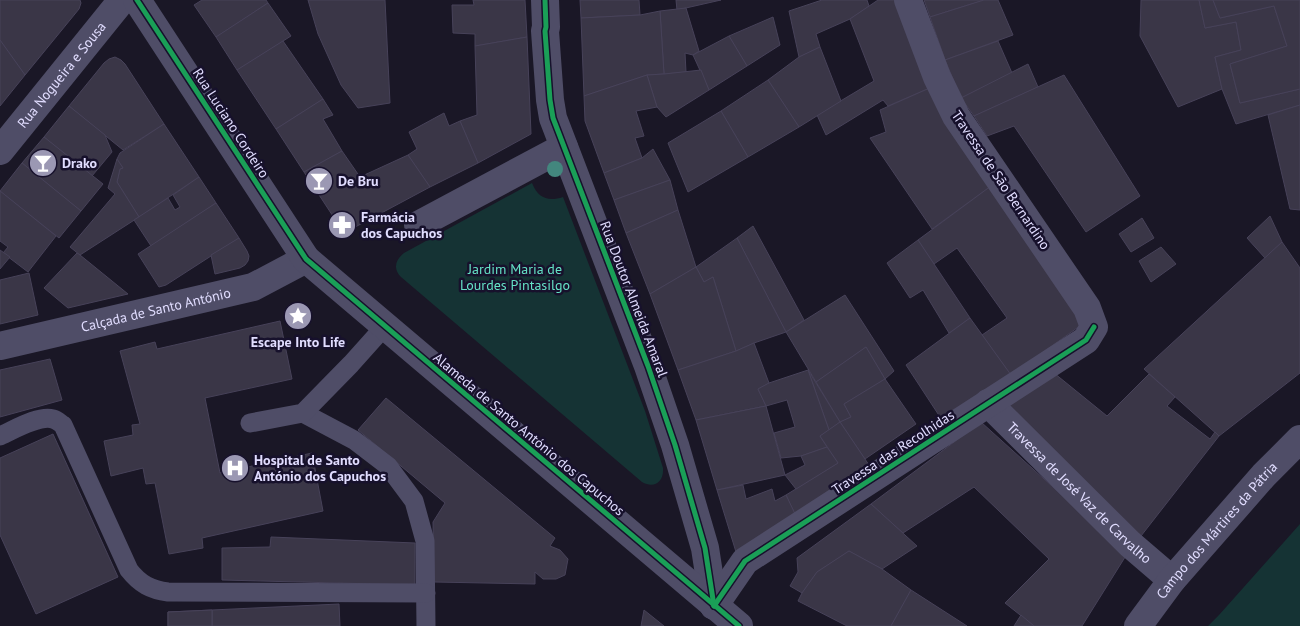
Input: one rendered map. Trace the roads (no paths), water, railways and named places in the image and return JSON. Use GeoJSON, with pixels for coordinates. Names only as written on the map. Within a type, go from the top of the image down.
{"type":"FeatureCollection","features":[{"type":"Feature","properties":{"kind":"street","name":"Rua Nogueira e Sousa"},"geometry":{"type":"LineString","coordinates":[[0,151],[122,0]]}},
{"type":"Feature","properties":{"kind":"street","name":"Rua Luciano Cordeiro"},"geometry":{"type":"LineString","coordinates":[[136,0],[306,259]]}},
{"type":"Feature","properties":{"kind":"street","name":"Rua Doutor Almeida Amaral"},"geometry":{"type":"LineString","coordinates":[[545,0],[545,31],[553,118],[654,382],[675,445],[705,548],[714,606]]}},
{"type":"Feature","properties":{"kind":"street","name":"Travessa de São Bernardino"},"geometry":{"type":"LineString","coordinates":[[908,0],[936,78],[956,116],[1087,308],[1094,326]]}},
{"type":"Feature","properties":{"kind":"street"},"geometry":{"type":"LineString","coordinates":[[418,225],[564,147]]}},
{"type":"Feature","properties":{"kind":"street","name":"Alameda de Santo António dos Capuchos"},"geometry":{"type":"LineString","coordinates":[[306,259],[738,626]]}},
{"type":"Feature","properties":{"kind":"street","name":"Calçada de Santo António"},"geometry":{"type":"LineString","coordinates":[[0,346],[253,288],[306,259]]}},
{"type":"Feature","properties":{"kind":"street","name":"Travessa das Recolhidas"},"geometry":{"type":"LineString","coordinates":[[714,606],[745,561],[1086,340],[1094,326]]}},
{"type":"Feature","properties":{"kind":"street","name":"Travessa de José Vaz de Carvalho"},"geometry":{"type":"LineString","coordinates":[[988,404],[1130,544],[1172,580]]}},
{"type":"Feature","properties":{"kind":"street","name":"Campo dos Mártires da Pátria"},"geometry":{"type":"LineString","coordinates":[[1138,626],[1172,580],[1264,475],[1300,439]]}},
{"type":"Feature","properties":{"kind":"lane"},"geometry":{"type":"LineString","coordinates":[[250,423],[303,413],[356,360],[385,326]]}},
{"type":"Feature","properties":{"kind":"lane"},"geometry":{"type":"LineString","coordinates":[[303,413],[354,440],[388,466],[414,501],[425,541],[426,626]]}},
{"type":"Feature","properties":{"kind":"lane"},"geometry":{"type":"LineString","coordinates":[[0,436],[41,419],[56,420],[63,425],[129,570],[139,582],[154,590],[168,592],[426,593]]}},
{"type":"Feature","properties":{"kind":"place","name":"Drako"},"geometry":{"type":"Point","coordinates":[43,163]}},
{"type":"Feature","properties":{"kind":"place","name":"De Bru"},"geometry":{"type":"Point","coordinates":[319,181]}},
{"type":"Feature","properties":{"kind":"place","name":"Farmácia dos Capuchos"},"geometry":{"type":"Point","coordinates":[342,225]}},
{"type":"Feature","properties":{"kind":"place","name":"Escape Into Life"},"geometry":{"type":"Point","coordinates":[298,316]}},
{"type":"Feature","properties":{"kind":"place","name":"Hospital de Santo António dos Capuchos"},"geometry":{"type":"Point","coordinates":[235,468]}},
{"type":"Feature","properties":{"kind":"park label","name":"Jardim Maria de Lourdes Pintasilgo"},"geometry":{"type":"Point","coordinates":[515,278]}}]}
